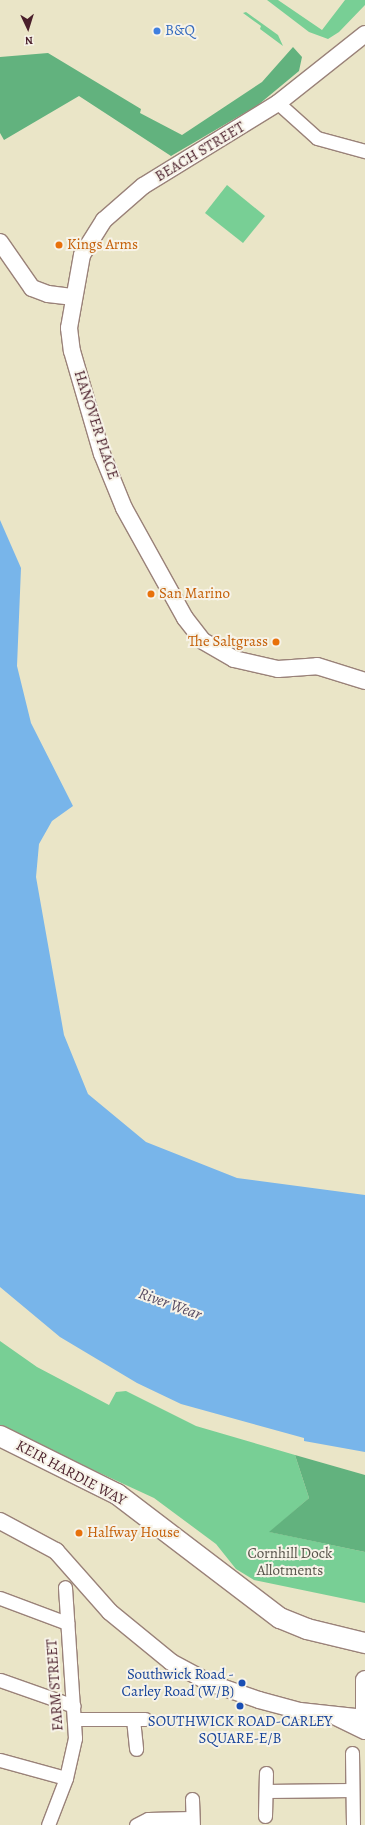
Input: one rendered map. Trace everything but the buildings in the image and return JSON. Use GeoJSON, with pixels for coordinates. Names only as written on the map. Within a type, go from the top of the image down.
{"type":"FeatureCollection","features":[{"type":"Feature","properties":{"kind":"main road","name":"KEIR HARDIE WAY"},"geometry":{"type":"LineString","coordinates":[[0,1436],[118,1494],[280,1618],[307,1629],[365,1643]]}},
{"type":"Feature","properties":{"kind":"main road"},"geometry":{"type":"LineString","coordinates":[[365,1680],[365,1714]]}},
{"type":"Feature","properties":{"kind":"street","name":"BEACH STREET"},"geometry":{"type":"LineString","coordinates":[[72,297],[82,255],[91,237],[122,202],[278,104],[365,34]]}},
{"type":"Feature","properties":{"kind":"street"},"geometry":{"type":"LineString","coordinates":[[278,104],[317,138],[365,151]]}},
{"type":"Feature","properties":{"kind":"street"},"geometry":{"type":"LineString","coordinates":[[0,242],[32,288],[48,294],[72,297]]}},
{"type":"Feature","properties":{"kind":"street","name":"HANOVER PLACE"},"geometry":{"type":"LineString","coordinates":[[72,297],[72,351],[102,454],[124,508],[185,618],[203,641],[234,659],[278,669],[317,666],[365,681]]}},
{"type":"Feature","properties":{"kind":"street"},"geometry":{"type":"LineString","coordinates":[[0,1521],[56,1551],[110,1612],[171,1662],[210,1683],[258,1700],[300,1711],[331,1713],[365,1718]]}},
{"type":"Feature","properties":{"kind":"street","name":"FARM STREET"},"geometry":{"type":"LineString","coordinates":[[48,1825],[66,1778],[75,1713],[65,1587]]}},
{"type":"Feature","properties":{"kind":"street"},"geometry":{"type":"LineString","coordinates":[[0,1598],[67,1623]]}},
{"type":"Feature","properties":{"kind":"street"},"geometry":{"type":"LineString","coordinates":[[0,1680],[75,1713],[139,1719],[136,1749]]}},
{"type":"Feature","properties":{"kind":"street"},"geometry":{"type":"LineString","coordinates":[[331,1713],[365,1731]]}},
{"type":"Feature","properties":{"kind":"street"},"geometry":{"type":"LineString","coordinates":[[352,1753],[352,1825]]}},
{"type":"Feature","properties":{"kind":"street"},"geometry":{"type":"LineString","coordinates":[[0,1760],[66,1778]]}},
{"type":"Feature","properties":{"kind":"street"},"geometry":{"type":"LineString","coordinates":[[265,1816],[266,1773]]}},
{"type":"Feature","properties":{"kind":"street"},"geometry":{"type":"LineString","coordinates":[[266,1791],[352,1790]]}},
{"type":"Feature","properties":{"kind":"street"},"geometry":{"type":"LineString","coordinates":[[136,1825],[148,1819],[192,1822],[192,1799]]}},
{"type":"Feature","properties":{"kind":"green space"},"geometry":{"type":"Polygon","coordinates":[[[267,0],[278,0],[322,30],[345,0],[365,0],[365,5],[339,32],[328,39],[309,32],[267,0]]]}},
{"type":"Feature","properties":{"kind":"green space"},"geometry":{"type":"Polygon","coordinates":[[[246,12],[278,35],[283,46],[260,29],[261,26],[243,13],[246,12]]]}},
{"type":"Feature","properties":{"kind":"green space"},"geometry":{"type":"Polygon","coordinates":[[[293,47],[302,57],[299,71],[258,105],[171,156],[79,96],[4,140],[0,133],[0,57],[48,53],[141,109],[140,113],[182,135],[262,82],[293,47]]]}},
{"type":"Feature","properties":{"kind":"green space"},"geometry":{"type":"Polygon","coordinates":[[[227,185],[265,216],[243,243],[205,213],[227,185]]]}},
{"type":"Feature","properties":{"kind":"green space","name":"Cornhill Dock Allotments"},"geometry":{"type":"Polygon","coordinates":[[[0,1341],[37,1367],[109,1405],[116,1392],[126,1391],[196,1426],[295,1455],[309,1498],[270,1532],[365,1552],[365,1603],[254,1580],[236,1569],[216,1544],[154,1498],[0,1427],[0,1341]]]}},
{"type":"Feature","properties":{"kind":"green space"},"geometry":{"type":"Polygon","coordinates":[[[295,1455],[365,1475],[365,1552],[269,1532],[309,1498],[295,1455]]]}},
{"type":"Feature","properties":{"kind":"water","name":"River Wear"},"geometry":{"type":"Polygon","coordinates":[[[0,520],[21,568],[17,666],[31,723],[73,806],[52,821],[39,844],[36,877],[64,1035],[88,1094],[146,1142],[237,1178],[365,1195],[365,1452],[304,1441],[304,1438],[181,1404],[137,1383],[60,1337],[0,1287],[0,520]]]}},
{"type":"Feature","properties":{"kind":"place","name":"B&Q"},"geometry":{"type":"Point","coordinates":[157,31]}},
{"type":"Feature","properties":{"kind":"place","name":"Kings Arms"},"geometry":{"type":"Point","coordinates":[59,245]}},
{"type":"Feature","properties":{"kind":"place","name":"San Marino"},"geometry":{"type":"Point","coordinates":[151,594]}},
{"type":"Feature","properties":{"kind":"place","name":"The Saltgrass"},"geometry":{"type":"Point","coordinates":[276,642]}},
{"type":"Feature","properties":{"kind":"place","name":"Halfway House"},"geometry":{"type":"Point","coordinates":[79,1533]}},
{"type":"Feature","properties":{"kind":"place","name":"Southwick Road - Carley Road (W/B)"},"geometry":{"type":"Point","coordinates":[242,1683]}},
{"type":"Feature","properties":{"kind":"place","name":"SOUTHWICK ROAD-CARLEY SQUARE-E/B"},"geometry":{"type":"Point","coordinates":[240,1706]}}]}
